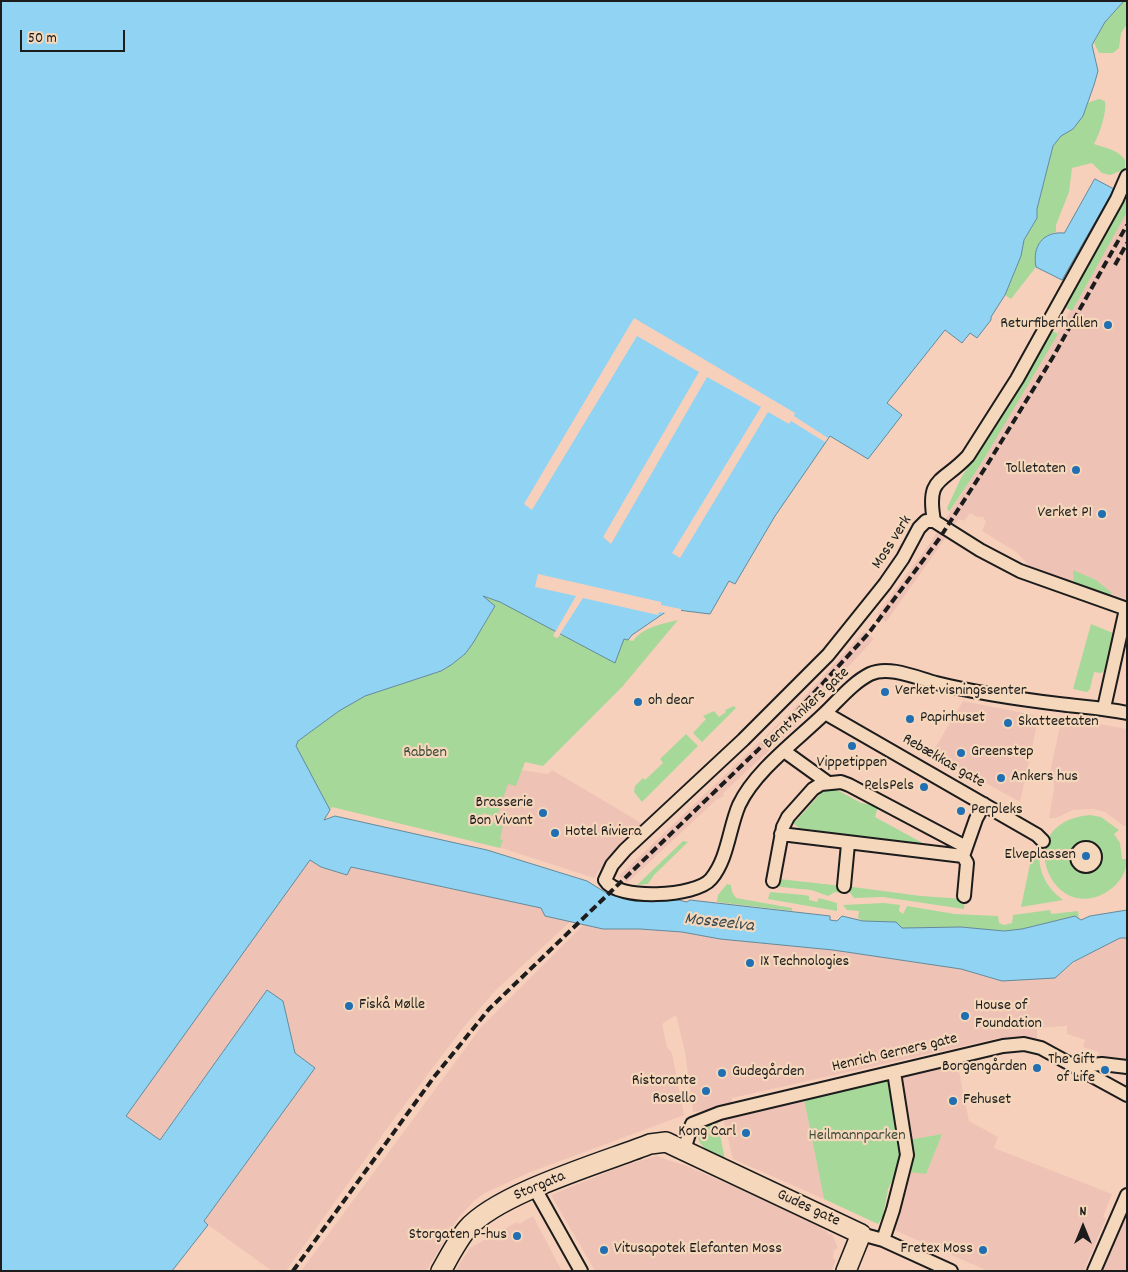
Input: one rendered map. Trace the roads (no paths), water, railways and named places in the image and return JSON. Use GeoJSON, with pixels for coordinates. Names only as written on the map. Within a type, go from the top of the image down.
{"type":"FeatureCollection","features":[{"type":"Feature","properties":{"kind":"street","name":"Moss verk"},"geometry":{"type":"LineString","coordinates":[[693,890],[641,894],[611,887],[605,880],[612,865],[625,850],[743,740],[828,656],[904,558],[919,528],[926,521],[934,521],[932,492],[939,479],[959,466],[968,456],[1017,379],[1117,200],[1127,176]]}},
{"type":"Feature","properties":{"kind":"street"},"geometry":{"type":"LineString","coordinates":[[934,521],[980,550],[1026,574],[1126,609],[1104,708]]}},
{"type":"Feature","properties":{"kind":"street","name":"Bernt Ankers gate"},"geometry":{"type":"LineString","coordinates":[[693,890],[711,879],[715,872],[744,796],[784,751],[844,694],[869,675],[879,672],[895,672],[954,687],[1056,704],[1104,708],[1127,713]]}},
{"type":"Feature","properties":{"kind":"street","name":"Rebækkas gate"},"geometry":{"type":"LineString","coordinates":[[825,713],[1037,835],[1043,841]]}},
{"type":"Feature","properties":{"kind":"street"},"geometry":{"type":"LineString","coordinates":[[784,751],[827,782]]}},
{"type":"Feature","properties":{"kind":"street"},"geometry":{"type":"LineString","coordinates":[[773,881],[781,834],[788,817],[813,789],[827,782],[841,782],[849,785],[964,852]]}},
{"type":"Feature","properties":{"kind":"street"},"geometry":{"type":"LineString","coordinates":[[964,896],[967,863],[964,852],[984,804]]}},
{"type":"Feature","properties":{"kind":"street"},"geometry":{"type":"LineString","coordinates":[[781,834],[848,844],[964,852]]}},
{"type":"Feature","properties":{"kind":"street"},"geometry":{"type":"LineString","coordinates":[[844,886],[848,844]]}},
{"type":"Feature","properties":{"kind":"street","name":"Henrich Gerners gate"},"geometry":{"type":"LineString","coordinates":[[684,1150],[692,1124],[720,1113],[991,1048],[1024,1044],[1053,1053],[1127,1095]]}},
{"type":"Feature","properties":{"kind":"street"},"geometry":{"type":"LineString","coordinates":[[1089,1064],[1127,1067]]}},
{"type":"Feature","properties":{"kind":"street"},"geometry":{"type":"LineString","coordinates":[[883,1240],[893,1210],[907,1154],[894,1072]]}},
{"type":"Feature","properties":{"kind":"street","name":"Gudes gate"},"geometry":{"type":"LineString","coordinates":[[666,1142],[861,1234],[883,1240],[951,1271]]}},
{"type":"Feature","properties":{"kind":"street","name":"Storgata"},"geometry":{"type":"LineString","coordinates":[[441,1271],[467,1229],[481,1215],[534,1187],[650,1144],[666,1142]]}},
{"type":"Feature","properties":{"kind":"street"},"geometry":{"type":"LineString","coordinates":[[534,1187],[581,1271]]}},
{"type":"Feature","properties":{"kind":"street"},"geometry":{"type":"LineString","coordinates":[[1094,1271],[1127,1195]]}},
{"type":"Feature","properties":{"kind":"street"},"geometry":{"type":"LineString","coordinates":[[846,1271],[861,1234]]}},
{"type":"Feature","properties":{"kind":"water","name":"Mosseelva"},"geometry":{"type":"Polygon","coordinates":[[[1,1],[1124,1],[1105,22],[1092,45],[1098,71],[1083,116],[1073,129],[1061,136],[1053,146],[1037,209],[1037,218],[1024,240],[1021,256],[1005,295],[991,320],[977,338],[970,333],[962,343],[945,330],[887,403],[902,415],[868,459],[830,436],[775,516],[735,584],[729,581],[710,614],[670,609],[632,635],[628,640],[624,639],[615,663],[500,602],[483,596],[495,606],[465,654],[441,671],[365,696],[339,711],[298,741],[296,746],[330,810],[324,820],[335,816],[487,850],[587,881],[608,894],[634,901],[678,900],[687,902],[690,900],[830,916],[830,920],[837,921],[842,916],[863,921],[896,922],[902,928],[961,927],[1004,931],[1022,929],[1075,916],[1081,920],[1090,916],[1127,910],[1127,938],[1120,938],[1073,962],[1055,978],[1002,981],[961,969],[833,950],[720,939],[682,932],[603,929],[545,916],[541,908],[351,867],[347,875],[321,867],[310,860],[126,1116],[160,1140],[267,990],[283,1001],[295,1053],[315,1068],[204,1221],[208,1225],[172,1271],[1,1271],[1,1]]]}},
{"type":"Feature","properties":{"kind":"water"},"geometry":{"type":"Polygon","coordinates":[[[1095,179],[1114,189],[1062,280],[1036,267],[1035,259],[1038,246],[1045,237],[1064,233],[1095,179]]]}},
{"type":"Feature","properties":{"kind":"railway"},"geometry":{"type":"LineString","coordinates":[[293,1271],[434,1077],[489,1009],[789,720],[868,634],[939,539],[987,465],[1053,357],[1127,225]]}},
{"type":"Feature","properties":{"kind":"railway"},"geometry":{"type":"LineString","coordinates":[[1115,265],[1127,243]]}},
{"type":"Feature","properties":{"kind":"place","name":"Returfiberhallen"},"geometry":{"type":"Point","coordinates":[1108,325]}},
{"type":"Feature","properties":{"kind":"place","name":"Tolletaten"},"geometry":{"type":"Point","coordinates":[1076,470]}},
{"type":"Feature","properties":{"kind":"place","name":"Verket P1"},"geometry":{"type":"Point","coordinates":[1102,514]}},
{"type":"Feature","properties":{"kind":"place","name":"Verket visningssenter"},"geometry":{"type":"Point","coordinates":[885,692]}},
{"type":"Feature","properties":{"kind":"place","name":"oh dear"},"geometry":{"type":"Point","coordinates":[638,702]}},
{"type":"Feature","properties":{"kind":"place","name":"Papirhuset"},"geometry":{"type":"Point","coordinates":[910,719]}},
{"type":"Feature","properties":{"kind":"place","name":"Skatteetaten"},"geometry":{"type":"Point","coordinates":[1008,723]}},
{"type":"Feature","properties":{"kind":"place","name":"Vippetippen"},"geometry":{"type":"Point","coordinates":[852,746]}},
{"type":"Feature","properties":{"kind":"place","name":"Greenstep"},"geometry":{"type":"Point","coordinates":[961,753]}},
{"type":"Feature","properties":{"kind":"place","name":"Ankers hus"},"geometry":{"type":"Point","coordinates":[1001,778]}},
{"type":"Feature","properties":{"kind":"place","name":"PelsPels"},"geometry":{"type":"Point","coordinates":[924,787]}},
{"type":"Feature","properties":{"kind":"place","name":"Perpleks"},"geometry":{"type":"Point","coordinates":[961,811]}},
{"type":"Feature","properties":{"kind":"place","name":"Brasserie Bon Vivant"},"geometry":{"type":"Point","coordinates":[543,813]}},
{"type":"Feature","properties":{"kind":"place","name":"Hotel Riviera"},"geometry":{"type":"Point","coordinates":[555,833]}},
{"type":"Feature","properties":{"kind":"place","name":"Elveplassen"},"geometry":{"type":"Point","coordinates":[1086,856]}},
{"type":"Feature","properties":{"kind":"place","name":"1X Technologies"},"geometry":{"type":"Point","coordinates":[750,963]}},
{"type":"Feature","properties":{"kind":"place","name":"Fiskå Mølle"},"geometry":{"type":"Point","coordinates":[349,1006]}},
{"type":"Feature","properties":{"kind":"place","name":"House of Foundation"},"geometry":{"type":"Point","coordinates":[965,1016]}},
{"type":"Feature","properties":{"kind":"place","name":"Borgengården"},"geometry":{"type":"Point","coordinates":[1037,1068]}},
{"type":"Feature","properties":{"kind":"place","name":"The Gift of Life"},"geometry":{"type":"Point","coordinates":[1105,1070]}},
{"type":"Feature","properties":{"kind":"place","name":"Gudegården"},"geometry":{"type":"Point","coordinates":[722,1073]}},
{"type":"Feature","properties":{"kind":"place","name":"Ristorante Rosello"},"geometry":{"type":"Point","coordinates":[706,1091]}},
{"type":"Feature","properties":{"kind":"place","name":"Fehuset"},"geometry":{"type":"Point","coordinates":[953,1101]}},
{"type":"Feature","properties":{"kind":"place","name":"Kong Carl"},"geometry":{"type":"Point","coordinates":[746,1133]}},
{"type":"Feature","properties":{"kind":"place","name":"Storgaten P-hus"},"geometry":{"type":"Point","coordinates":[517,1236]}},
{"type":"Feature","properties":{"kind":"place","name":"Vitusapotek Elefanten Moss"},"geometry":{"type":"Point","coordinates":[604,1250]}},
{"type":"Feature","properties":{"kind":"place","name":"Fretex Moss"},"geometry":{"type":"Point","coordinates":[983,1250]}},
{"type":"Feature","properties":{"kind":"park label","name":"Rabben"},"geometry":{"type":"Point","coordinates":[425,754]}},
{"type":"Feature","properties":{"kind":"park label","name":"Heilmannparken"},"geometry":{"type":"Point","coordinates":[857,1137]}}]}
